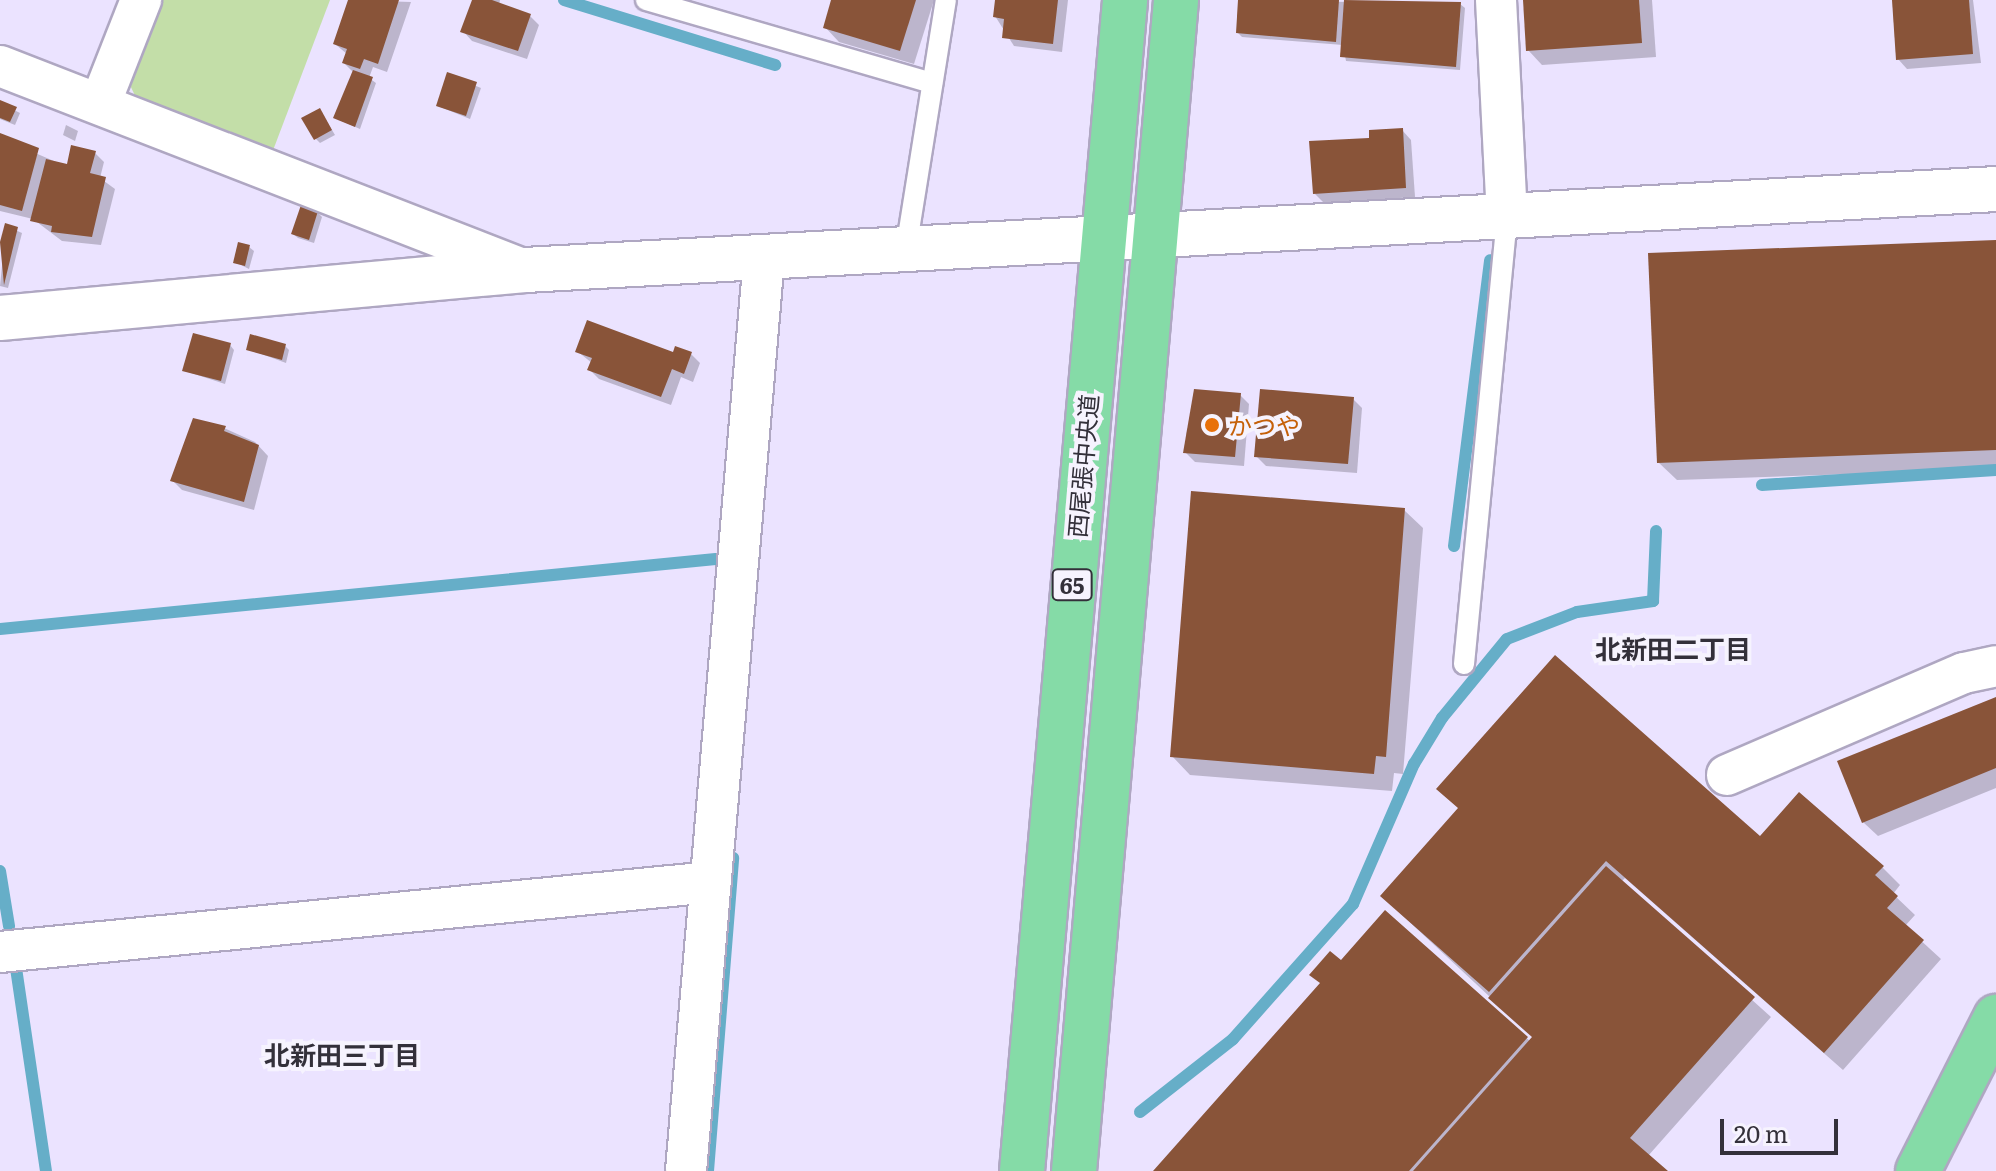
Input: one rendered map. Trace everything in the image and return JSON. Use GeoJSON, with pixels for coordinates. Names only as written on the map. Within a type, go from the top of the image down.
{"type":"FeatureCollection","features":[{"type":"Feature","properties":{"kind":"main road","name":"西尾張中央道"},"geometry":{"type":"LineString","coordinates":[[1022,1171],[1101,238],[1125,0]]}},
{"type":"Feature","properties":{"kind":"main road","name":"西尾張中央道"},"geometry":{"type":"LineString","coordinates":[[1074,1171],[1151,237],[1176,0]]}},
{"type":"Feature","properties":{"kind":"main road"},"geometry":{"type":"LineString","coordinates":[[1918,1171],[1996,1017]]}},
{"type":"Feature","properties":{"kind":"street"},"geometry":{"type":"LineString","coordinates":[[100,104],[141,0]]}},
{"type":"Feature","properties":{"kind":"street"},"geometry":{"type":"LineString","coordinates":[[1496,0],[1507,215]]}},
{"type":"Feature","properties":{"kind":"street"},"geometry":{"type":"LineString","coordinates":[[0,66],[525,270]]}},
{"type":"Feature","properties":{"kind":"street"},"geometry":{"type":"LineString","coordinates":[[0,318],[525,270],[1996,189]]}},
{"type":"Feature","properties":{"kind":"street"},"geometry":{"type":"LineString","coordinates":[[686,1171],[764,257]]}},
{"type":"Feature","properties":{"kind":"street"},"geometry":{"type":"LineString","coordinates":[[1727,775],[1964,673],[1996,666]]}},
{"type":"Feature","properties":{"kind":"street"},"geometry":{"type":"LineString","coordinates":[[0,952],[711,882]]}},
{"type":"Feature","properties":{"kind":"lane"},"geometry":{"type":"LineString","coordinates":[[646,0],[932,83]]}},
{"type":"Feature","properties":{"kind":"lane"},"geometry":{"type":"LineString","coordinates":[[906,249],[946,0]]}},
{"type":"Feature","properties":{"kind":"lane"},"geometry":{"type":"LineString","coordinates":[[1464,664],[1507,215]]}},
{"type":"Feature","properties":{"kind":"green space"},"geometry":{"type":"Polygon","coordinates":[[[163,0],[330,0],[272,153],[139,104],[129,83],[163,0]]]}},
{"type":"Feature","properties":{"kind":"building"},"geometry":{"type":"Polygon","coordinates":[[[348,0],[399,0],[378,64],[364,59],[360,69],[342,63],[347,49],[333,44],[348,0]]]}},
{"type":"Feature","properties":{"kind":"building"},"geometry":{"type":"Polygon","coordinates":[[[472,0],[492,0],[531,14],[518,51],[460,32],[472,0]]]}},
{"type":"Feature","properties":{"kind":"building"},"geometry":{"type":"Polygon","coordinates":[[[831,0],[916,0],[900,51],[823,28],[831,0]]]}},
{"type":"Feature","properties":{"kind":"building"},"geometry":{"type":"Polygon","coordinates":[[[995,0],[1058,0],[1053,44],[1002,38],[1004,19],[993,17],[995,0]]]}},
{"type":"Feature","properties":{"kind":"building"},"geometry":{"type":"Polygon","coordinates":[[[1238,0],[1339,0],[1336,42],[1236,33],[1238,0]]]}},
{"type":"Feature","properties":{"kind":"building"},"geometry":{"type":"Polygon","coordinates":[[[1344,0],[1461,2],[1456,67],[1340,57],[1344,0]]]}},
{"type":"Feature","properties":{"kind":"building"},"geometry":{"type":"Polygon","coordinates":[[[1523,0],[1639,0],[1642,43],[1526,51],[1523,0]]]}},
{"type":"Feature","properties":{"kind":"building"},"geometry":{"type":"Polygon","coordinates":[[[1892,0],[1969,0],[1973,54],[1896,60],[1892,0]]]}},
{"type":"Feature","properties":{"kind":"building"},"geometry":{"type":"Polygon","coordinates":[[[353,70],[373,77],[355,127],[333,118],[353,70]]]}},
{"type":"Feature","properties":{"kind":"building"},"geometry":{"type":"Polygon","coordinates":[[[447,72],[477,82],[466,116],[436,106],[447,72]]]}},
{"type":"Feature","properties":{"kind":"building"},"geometry":{"type":"Polygon","coordinates":[[[0,100],[17,107],[10,122],[0,118],[0,100]]]}},
{"type":"Feature","properties":{"kind":"building"},"geometry":{"type":"Polygon","coordinates":[[[320,108],[332,130],[314,140],[301,118],[320,108]]]}},
{"type":"Feature","properties":{"kind":"building"},"geometry":{"type":"Polygon","coordinates":[[[1403,128],[1406,188],[1313,194],[1309,141],[1369,138],[1369,130],[1403,128]]]}},
{"type":"Feature","properties":{"kind":"building"},"geometry":{"type":"Polygon","coordinates":[[[0,133],[39,148],[22,211],[0,205],[0,133]]]}},
{"type":"Feature","properties":{"kind":"building"},"geometry":{"type":"Polygon","coordinates":[[[71,145],[96,151],[90,173],[106,177],[92,237],[51,232],[52,226],[30,221],[46,159],[67,164],[71,145]]]}},
{"type":"Feature","properties":{"kind":"building"},"geometry":{"type":"Polygon","coordinates":[[[301,205],[318,211],[309,240],[291,234],[301,205]]]}},
{"type":"Feature","properties":{"kind":"building"},"geometry":{"type":"Polygon","coordinates":[[[5,223],[18,227],[4,285],[0,242],[5,223]]]}},
{"type":"Feature","properties":{"kind":"building"},"geometry":{"type":"Polygon","coordinates":[[[1996,240],[1996,450],[1657,463],[1648,253],[1996,240]]]}},
{"type":"Feature","properties":{"kind":"building"},"geometry":{"type":"Polygon","coordinates":[[[238,242],[250,245],[245,266],[233,263],[238,242]]]}},
{"type":"Feature","properties":{"kind":"building"},"geometry":{"type":"Polygon","coordinates":[[[587,320],[673,352],[675,346],[692,352],[684,374],[672,369],[661,397],[587,370],[592,358],[575,352],[587,320]]]}},
{"type":"Feature","properties":{"kind":"building"},"geometry":{"type":"Polygon","coordinates":[[[193,333],[231,343],[221,381],[182,371],[193,333]]]}},
{"type":"Feature","properties":{"kind":"building"},"geometry":{"type":"Polygon","coordinates":[[[250,334],[286,344],[282,360],[246,350],[250,334]]]}},
{"type":"Feature","properties":{"kind":"building"},"geometry":{"type":"Polygon","coordinates":[[[1194,389],[1241,393],[1235,457],[1183,453],[1194,389]]]}},
{"type":"Feature","properties":{"kind":"building"},"geometry":{"type":"Polygon","coordinates":[[[1260,389],[1354,397],[1348,464],[1254,457],[1260,389]]]}},
{"type":"Feature","properties":{"kind":"building"},"geometry":{"type":"Polygon","coordinates":[[[193,418],[226,426],[224,431],[259,445],[244,502],[170,481],[193,418]]]}},
{"type":"Feature","properties":{"kind":"building"},"geometry":{"type":"Polygon","coordinates":[[[1191,491],[1405,508],[1386,757],[1376,756],[1374,774],[1170,757],[1191,491]]]}},
{"type":"Feature","properties":{"kind":"building"},"geometry":{"type":"Polygon","coordinates":[[[1555,655],[1760,836],[1799,792],[1884,866],[1875,875],[1898,896],[1887,908],[1924,940],[1824,1053],[1606,861],[1489,992],[1380,896],[1458,808],[1436,789],[1555,655]]]}},
{"type":"Feature","properties":{"kind":"building"},"geometry":{"type":"Polygon","coordinates":[[[1996,697],[1996,768],[1862,823],[1837,761],[1996,697]]]}},
{"type":"Feature","properties":{"kind":"building"},"geometry":{"type":"Polygon","coordinates":[[[1606,866],[1755,997],[1630,1138],[1668,1171],[1413,1171],[1532,1037],[1488,998],[1606,866]]]}},
{"type":"Feature","properties":{"kind":"building"},"geometry":{"type":"Polygon","coordinates":[[[1385,910],[1528,1037],[1409,1171],[1153,1171],[1320,983],[1309,975],[1330,951],[1341,960],[1385,910]]]}},
{"type":"Feature","properties":{"kind":"waterway"},"geometry":{"type":"LineString","coordinates":[[564,0],[775,65]]}},
{"type":"Feature","properties":{"kind":"waterway"},"geometry":{"type":"LineString","coordinates":[[1454,546],[1490,260]]}},
{"type":"Feature","properties":{"kind":"waterway"},"geometry":{"type":"LineString","coordinates":[[1762,485],[1996,470]]}},
{"type":"Feature","properties":{"kind":"waterway"},"geometry":{"type":"LineString","coordinates":[[1140,1112],[1233,1039],[1353,904],[1414,764],[1442,718],[1507,639],[1577,612],[1653,601],[1656,531]]}},
{"type":"Feature","properties":{"kind":"waterway"},"geometry":{"type":"LineString","coordinates":[[0,629],[716,559]]}},
{"type":"Feature","properties":{"kind":"waterway"},"geometry":{"type":"LineString","coordinates":[[708,1171],[733,858]]}},
{"type":"Feature","properties":{"kind":"waterway"},"geometry":{"type":"LineString","coordinates":[[0,871],[9,926]]}},
{"type":"Feature","properties":{"kind":"waterway"},"geometry":{"type":"LineString","coordinates":[[16,968],[46,1171]]}},
{"type":"Feature","properties":{"kind":"place","name":"かつや"},"geometry":{"type":"Point","coordinates":[1212,425]}},
{"type":"Feature","properties":{"kind":"district","name":"北新田二丁目"},"geometry":{"type":"Point","coordinates":[1673,648]}},
{"type":"Feature","properties":{"kind":"district","name":"北新田三丁目"},"geometry":{"type":"Point","coordinates":[342,1054]}}]}
